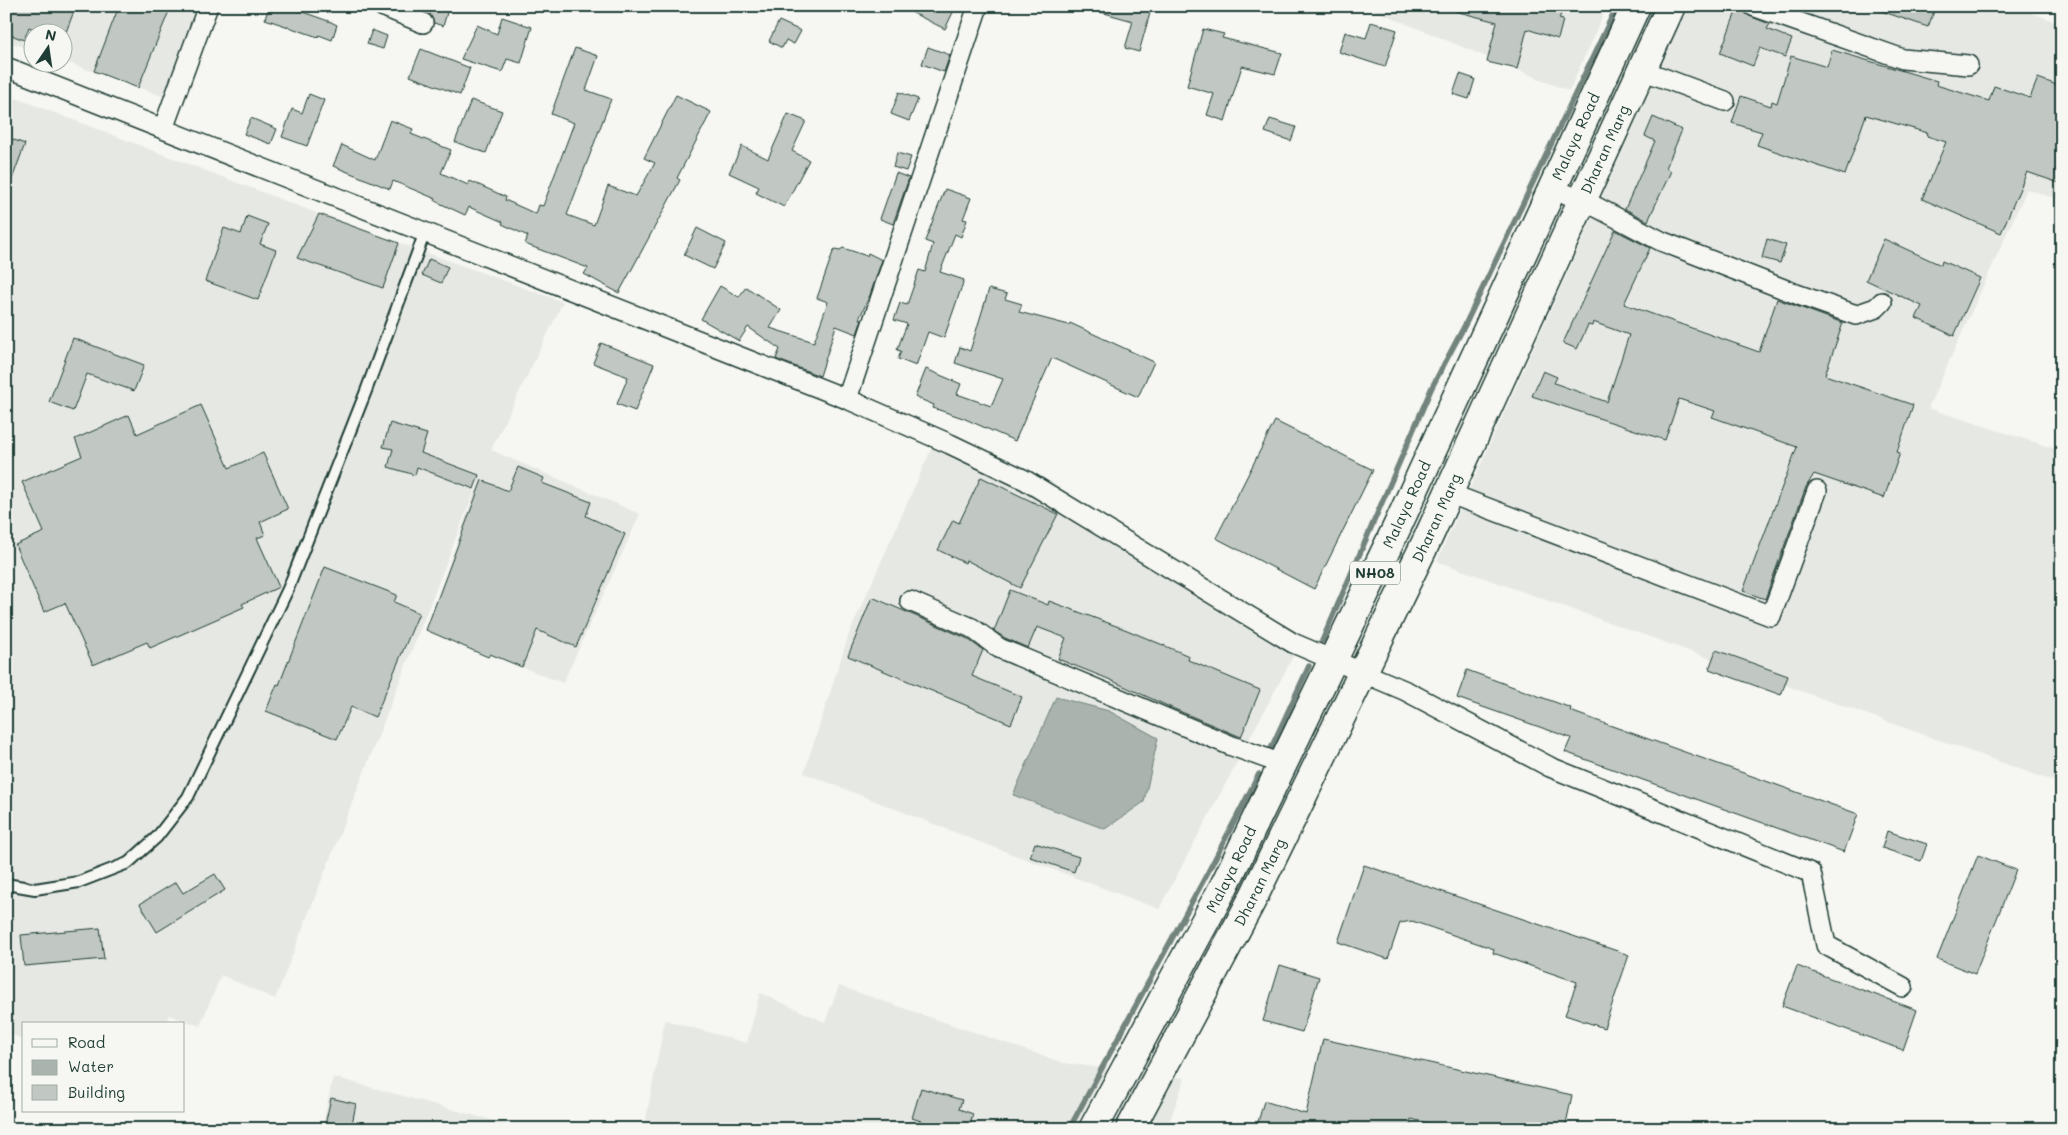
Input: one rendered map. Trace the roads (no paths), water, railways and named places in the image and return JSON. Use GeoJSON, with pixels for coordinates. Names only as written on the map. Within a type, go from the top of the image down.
{"type":"FeatureCollection","features":[{"type":"Feature","properties":{"kind":"main road","name":"Malaya Road"},"geometry":{"type":"LineString","coordinates":[[1094,1129],[1224,886],[1397,526],[1636,6]]}},
{"type":"Feature","properties":{"kind":"main road","name":"Dharan Marg"},"geometry":{"type":"LineString","coordinates":[[1130,1129],[1253,898],[1362,674],[1448,494],[1671,6]]}},
{"type":"Feature","properties":{"kind":"main road"},"geometry":{"type":"LineString","coordinates":[[1196,936],[1225,950]]}},
{"type":"Feature","properties":{"kind":"street"},"geometry":{"type":"LineString","coordinates":[[163,129],[208,6]]}},
{"type":"Feature","properties":{"kind":"street"},"geometry":{"type":"LineString","coordinates":[[382,6],[423,23]]}},
{"type":"Feature","properties":{"kind":"street"},"geometry":{"type":"LineString","coordinates":[[847,399],[978,6]]}},
{"type":"Feature","properties":{"kind":"street"},"geometry":{"type":"LineString","coordinates":[[1754,6],[1902,59],[1968,65]]}},
{"type":"Feature","properties":{"kind":"street"},"geometry":{"type":"LineString","coordinates":[[6,67],[847,399],[950,444],[1025,480],[1293,643],[1362,674],[1406,691],[1550,767],[1811,873],[1826,945],[1903,987]]}},
{"type":"Feature","properties":{"kind":"street"},"geometry":{"type":"LineString","coordinates":[[1642,70],[1725,101]]}},
{"type":"Feature","properties":{"kind":"street"},"geometry":{"type":"LineString","coordinates":[[1552,189],[1582,200],[1661,241],[1798,295],[1856,315],[1876,308],[1882,302]]}},
{"type":"Feature","properties":{"kind":"street"},"geometry":{"type":"LineString","coordinates":[[1448,494],[1770,616],[1817,491]]}},
{"type":"Feature","properties":{"kind":"street"},"geometry":{"type":"LineString","coordinates":[[910,601],[972,628],[999,648],[1232,746],[1282,764]]}},
{"type":"Feature","properties":{"kind":"lane"},"geometry":{"type":"LineString","coordinates":[[6,884],[35,889],[79,882],[128,863],[157,837],[188,797],[288,589],[366,391],[425,232]]}},
{"type":"Feature","properties":{"kind":"water"},"geometry":{"type":"Polygon","coordinates":[[[1056,697],[1109,711],[1158,738],[1144,802],[1105,829],[1013,795],[1056,697]]]}},
{"type":"Feature","properties":{"kind":"waterway"},"geometry":{"type":"LineString","coordinates":[[1322,641],[1432,387],[1466,323],[1617,6]]}},
{"type":"Feature","properties":{"kind":"waterway"},"geometry":{"type":"LineString","coordinates":[[1268,755],[1309,666]]}},
{"type":"Feature","properties":{"kind":"waterway"},"geometry":{"type":"LineString","coordinates":[[1069,1129],[1259,774]]}}]}
